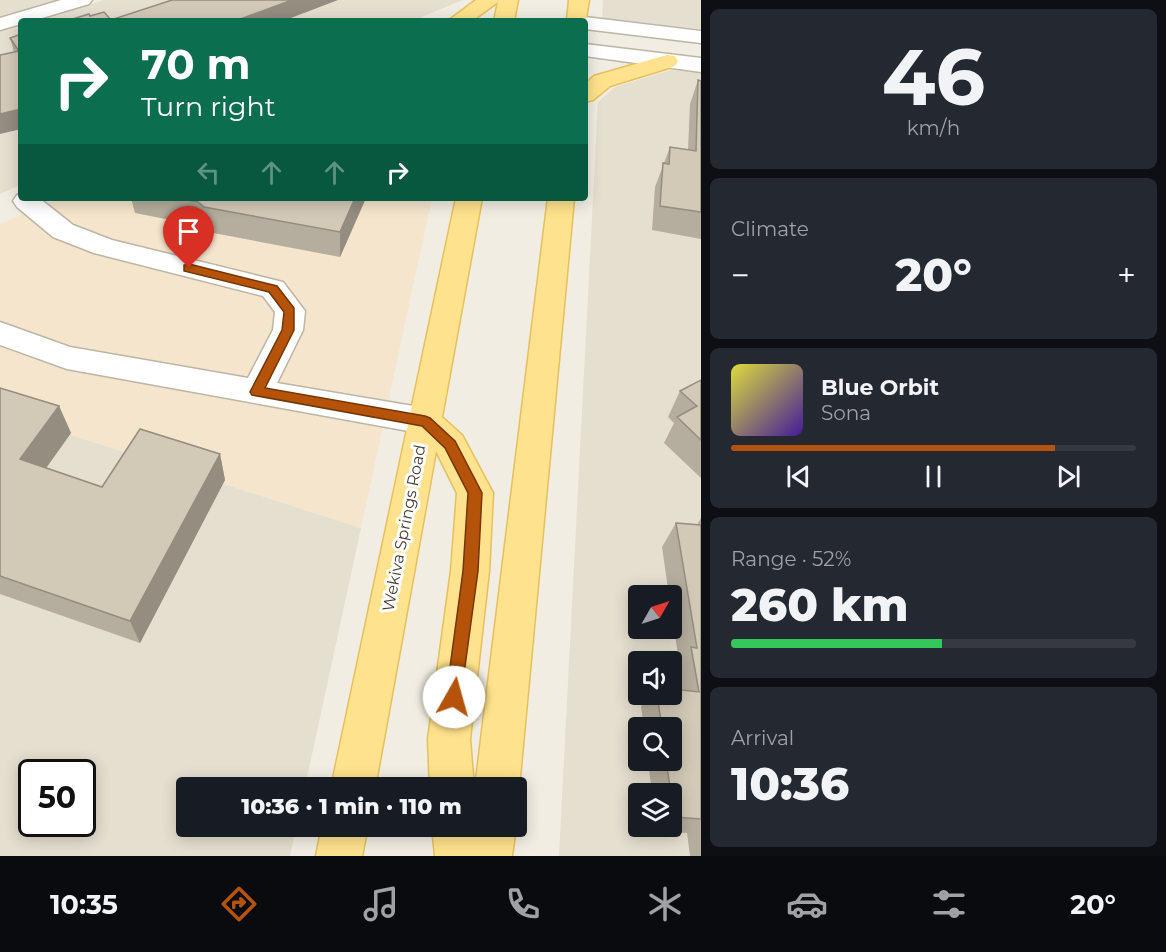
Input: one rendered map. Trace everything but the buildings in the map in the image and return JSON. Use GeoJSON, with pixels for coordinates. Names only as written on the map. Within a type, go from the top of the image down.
{"type":"FeatureCollection","features":[{"type":"Feature","properties":{"kind":"main road"},"geometry":{"type":"LineString","coordinates":[[462,18],[489,0]]}},
{"type":"Feature","properties":{"kind":"main road"},"geometry":{"type":"LineString","coordinates":[[505,18],[508,0]]}},
{"type":"Feature","properties":{"kind":"main road"},"geometry":{"type":"LineString","coordinates":[[577,18],[579,0]]}},
{"type":"Feature","properties":{"kind":"main road"},"geometry":{"type":"LineString","coordinates":[[588,93],[602,81],[667,61]]}},
{"type":"Feature","properties":{"kind":"main road","name":"Wekiva Springs Road"},"geometry":{"type":"LineString","coordinates":[[355,777],[468,201]]}},
{"type":"Feature","properties":{"kind":"main road"},"geometry":{"type":"LineString","coordinates":[[498,777],[561,201]]}},
{"type":"Feature","properties":{"kind":"main road"},"geometry":{"type":"LineString","coordinates":[[425,422],[450,444],[475,493],[470,571],[449,739],[451,777]]}},
{"type":"Feature","properties":{"kind":"main road"},"geometry":{"type":"LineString","coordinates":[[339,856],[343,837]]}},
{"type":"Feature","properties":{"kind":"main road"},"geometry":{"type":"LineString","coordinates":[[457,837],[458,856]]}},
{"type":"Feature","properties":{"kind":"main road"},"geometry":{"type":"LineString","coordinates":[[489,856],[492,837]]}},
{"type":"Feature","properties":{"kind":"street"},"geometry":{"type":"LineString","coordinates":[[20,18],[82,0]]}},
{"type":"Feature","properties":{"kind":"street"},"geometry":{"type":"LineString","coordinates":[[0,24],[18,19]]}},
{"type":"Feature","properties":{"kind":"street"},"geometry":{"type":"LineString","coordinates":[[588,23],[701,37]]}},
{"type":"Feature","properties":{"kind":"street"},"geometry":{"type":"LineString","coordinates":[[588,50],[701,65]]}},
{"type":"Feature","properties":{"kind":"street"},"geometry":{"type":"LineString","coordinates":[[0,212],[25,201]]}},
{"type":"Feature","properties":{"kind":"street"},"geometry":{"type":"LineString","coordinates":[[32,201],[63,231],[104,247],[273,289],[290,311],[288,330],[256,392]]}},
{"type":"Feature","properties":{"kind":"street"},"geometry":{"type":"LineString","coordinates":[[0,333],[68,358],[425,422]]}},
{"type":"Feature","properties":{"kind":"shaded area"},"geometry":{"type":"Polygon","coordinates":[[[0,0],[60,0],[0,17],[0,0]]]}},
{"type":"Feature","properties":{"kind":"shaded area"},"geometry":{"type":"Polygon","coordinates":[[[104,0],[463,0],[419,18],[48,18],[104,0]]]}},
{"type":"Feature","properties":{"kind":"shaded area"},"geometry":{"type":"Polygon","coordinates":[[[603,0],[701,0],[701,29],[602,18],[603,0]]]}},
{"type":"Feature","properties":{"kind":"shaded area"},"geometry":{"type":"Polygon","coordinates":[[[18,28],[18,186],[0,194],[0,31],[18,28]]]}},
{"type":"Feature","properties":{"kind":"shaded area"},"geometry":{"type":"Polygon","coordinates":[[[671,70],[701,73],[701,856],[559,856],[598,102],[615,87],[671,70]]]}},
{"type":"Feature","properties":{"kind":"shaded area"},"geometry":{"type":"Polygon","coordinates":[[[54,201],[431,201],[361,528],[0,412],[0,224],[54,201]]]}},
{"type":"Feature","properties":{"kind":"shaded area"},"geometry":{"type":"Polygon","coordinates":[[[0,412],[361,528],[307,777],[176,777],[176,837],[294,837],[290,856],[0,856],[0,412]]]}},
{"type":"Feature","properties":{"kind":"route"},"geometry":{"type":"LineString","coordinates":[[189,268],[273,289],[290,311],[288,330],[256,392],[425,422],[450,444],[475,493],[470,571],[454,697]]}}]}
